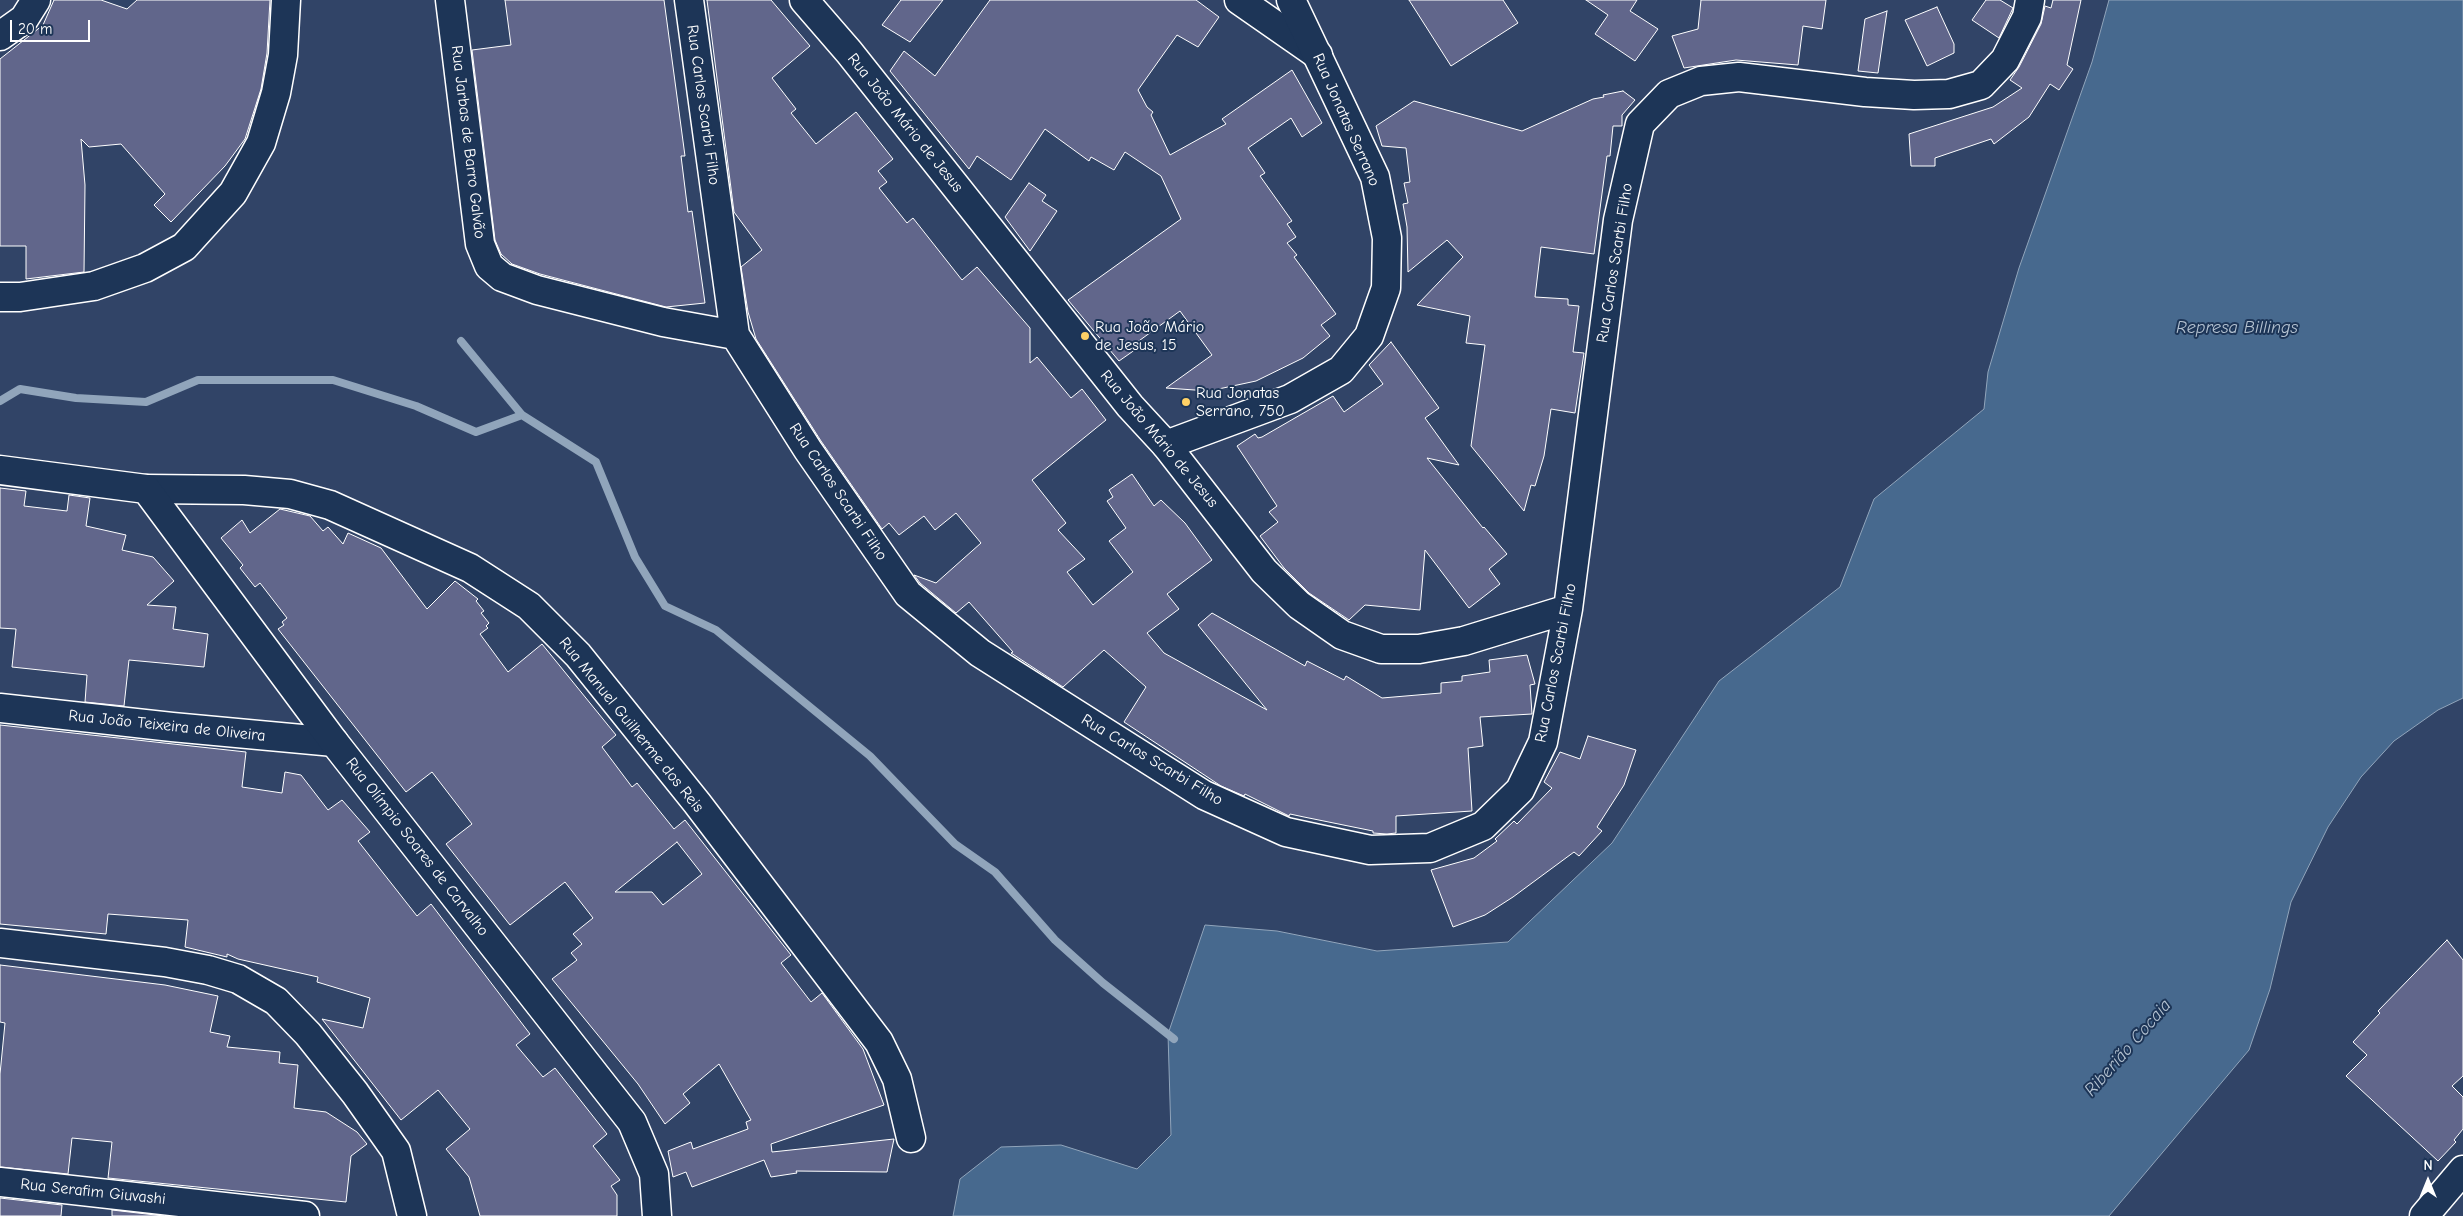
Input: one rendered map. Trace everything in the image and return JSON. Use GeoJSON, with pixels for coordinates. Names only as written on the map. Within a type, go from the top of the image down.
{"type":"FeatureCollection","features":[{"type":"Feature","properties":{"kind":"street"},"geometry":{"type":"LineString","coordinates":[[0,36],[24,19],[36,0]]}},
{"type":"Feature","properties":{"kind":"street"},"geometry":{"type":"LineString","coordinates":[[0,297],[20,297],[94,286],[145,268],[184,247],[233,193],[261,143],[276,93],[283,54],[286,0]]}},
{"type":"Feature","properties":{"kind":"street","name":"Rua Jarbas de Barro Galvão"},"geometry":{"type":"LineString","coordinates":[[450,0],[480,244],[489,266],[502,277],[537,290],[663,322],[735,335]]}},
{"type":"Feature","properties":{"kind":"street","name":"Rua Carlos Scarbi Filho"},"geometry":{"type":"LineString","coordinates":[[689,0],[735,335],[808,450],[908,594],[980,654],[1196,790],[1286,832],[1370,850],[1430,848],[1483,826],[1520,790],[1543,742],[1568,610],[1618,220],[1640,124],[1669,94],[1701,81],[1739,77],[1865,92],[1914,95],[1949,94],[1981,85],[2005,60],[2028,17],[2030,0]]}},
{"type":"Feature","properties":{"kind":"street","name":"Rua João Mário de Jesus"},"geometry":{"type":"LineString","coordinates":[[804,0],[855,60],[1130,406],[1166,445],[1264,571],[1299,605],[1342,635],[1381,649],[1419,649],[1464,641],[1568,610]]}},
{"type":"Feature","properties":{"kind":"street"},"geometry":{"type":"LineString","coordinates":[[1239,0],[1318,55]]}},
{"type":"Feature","properties":{"kind":"street","name":"Rua Jonatas Serrano"},"geometry":{"type":"LineString","coordinates":[[1166,445],[1290,399],[1341,370],[1369,336],[1386,288],[1387,238],[1375,177],[1291,0]]}},
{"type":"Feature","properties":{"kind":"street","name":"Rua Manuel Guilherme dos Reis"},"geometry":{"type":"LineString","coordinates":[[0,470],[146,489],[244,490],[290,494],[330,505],[470,568],[529,606],[584,663],[696,803],[879,1042],[897,1079],[911,1138]]}},
{"type":"Feature","properties":{"kind":"street","name":"Rua Olímpio Soares de Carvalho"},"geometry":{"type":"LineString","coordinates":[[146,489],[334,742],[632,1122],[654,1174],[657,1216]]}},
{"type":"Feature","properties":{"kind":"street","name":"Rua João Teixeira de Oliveira"},"geometry":{"type":"LineString","coordinates":[[0,708],[172,728],[334,742]]}},
{"type":"Feature","properties":{"kind":"street"},"geometry":{"type":"LineString","coordinates":[[0,943],[166,962],[208,970],[238,979],[276,1000],[308,1034],[355,1093],[396,1151],[412,1216]]}},
{"type":"Feature","properties":{"kind":"street"},"geometry":{"type":"LineString","coordinates":[[2424,1216],[2463,1170]]}},
{"type":"Feature","properties":{"kind":"street","name":"Rua Serafim Giuvashi"},"geometry":{"type":"LineString","coordinates":[[0,1182],[305,1216]]}},
{"type":"Feature","properties":{"kind":"water"},"geometry":{"type":"Polygon","coordinates":[[[2109,0],[2463,0],[2463,698],[2438,710],[2394,741],[2361,777],[2328,827],[2291,902],[2270,989],[2249,1050],[2109,1216],[953,1216],[960,1179],[1001,1147],[1061,1145],[1137,1169],[1171,1135],[1168,1034],[1205,925],[1277,931],[1377,951],[1508,942],[1612,843],[1719,681],[1840,587],[1874,499],[1984,409],[1988,372],[2019,268],[2092,62],[2109,0]]]}},
{"type":"Feature","properties":{"kind":"building"},"geometry":{"type":"Polygon","coordinates":[[[54,0],[101,0],[127,9],[137,0],[270,0],[267,53],[261,89],[245,139],[225,166],[171,222],[154,205],[165,194],[121,144],[89,147],[81,139],[85,185],[84,272],[26,279],[26,246],[0,246],[0,59],[43,25],[54,0]]]}},
{"type":"Feature","properties":{"kind":"building"},"geometry":{"type":"Polygon","coordinates":[[[505,0],[664,0],[685,156],[681,156],[688,212],[692,211],[705,303],[666,307],[540,274],[512,264],[501,254],[495,240],[472,50],[511,45],[505,0]]]}},
{"type":"Feature","properties":{"kind":"building"},"geometry":{"type":"Polygon","coordinates":[[[707,0],[771,0],[810,46],[772,78],[796,109],[791,113],[816,144],[856,112],[893,159],[878,171],[887,182],[879,188],[907,223],[913,218],[962,280],[977,267],[1030,328],[1030,363],[1037,357],[1071,398],[1082,389],[1106,420],[1032,480],[1066,523],[1058,530],[1085,559],[1067,572],[1093,605],[1133,572],[1109,541],[1126,528],[1107,501],[1113,497],[1109,490],[1132,474],[1154,506],[1161,500],[1185,523],[1212,560],[1167,594],[1179,609],[1147,633],[1164,653],[1267,710],[1198,625],[1212,613],[1305,666],[1307,661],[1344,680],[1346,676],[1382,698],[1441,693],[1441,683],[1462,681],[1462,676],[1490,672],[1489,660],[1527,655],[1535,684],[1530,685],[1532,714],[1480,717],[1483,746],[1468,748],[1472,811],[1396,816],[1396,833],[1387,834],[1373,833],[1373,831],[1290,814],[1289,816],[1245,794],[1244,796],[1221,786],[1124,722],[1146,687],[1104,650],[1063,687],[1011,653],[1013,652],[969,602],[956,613],[920,583],[914,575],[936,583],[981,543],[956,513],[935,530],[924,516],[899,535],[889,523],[882,529],[821,441],[756,339],[748,312],[741,267],[762,250],[734,212],[707,0]]]}},
{"type":"Feature","properties":{"kind":"building"},"geometry":{"type":"Polygon","coordinates":[[[901,0],[943,0],[910,42],[882,25],[901,0]]]}},
{"type":"Feature","properties":{"kind":"building"},"geometry":{"type":"Polygon","coordinates":[[[990,0],[1196,0],[1219,17],[1198,47],[1177,35],[1138,90],[1147,107],[1153,112],[1151,115],[1170,155],[1226,124],[1222,119],[1292,70],[1322,123],[1302,137],[1291,118],[1248,148],[1265,173],[1260,176],[1292,221],[1287,224],[1296,237],[1287,243],[1297,255],[1294,257],[1336,314],[1321,325],[1330,336],[1303,358],[1256,381],[1209,391],[1166,388],[1212,355],[1180,311],[1136,343],[1139,347],[1119,361],[1068,300],[1181,219],[1161,176],[1125,152],[1114,170],[1091,157],[1089,161],[1045,129],[1011,180],[977,156],[969,169],[890,71],[904,51],[935,76],[990,0]]]}},
{"type":"Feature","properties":{"kind":"building"},"geometry":{"type":"Polygon","coordinates":[[[1409,0],[1503,0],[1518,23],[1451,66],[1409,0]]]}},
{"type":"Feature","properties":{"kind":"building"},"geometry":{"type":"Polygon","coordinates":[[[1586,0],[1637,0],[1630,11],[1658,29],[1635,61],[1595,34],[1608,15],[1586,0]]]}},
{"type":"Feature","properties":{"kind":"building"},"geometry":{"type":"Polygon","coordinates":[[[1701,0],[1826,0],[1822,29],[1803,26],[1798,65],[1736,60],[1684,68],[1672,36],[1698,29],[1701,0]]]}},
{"type":"Feature","properties":{"kind":"building"},"geometry":{"type":"Polygon","coordinates":[[[1986,0],[2000,0],[2013,8],[1999,38],[1972,20],[1986,0]]]}},
{"type":"Feature","properties":{"kind":"building"},"geometry":{"type":"Polygon","coordinates":[[[2053,0],[2081,0],[2067,65],[2073,69],[2059,90],[2050,84],[2029,117],[1994,144],[1991,139],[1935,158],[1935,166],[1911,166],[1909,134],[1993,107],[2022,88],[2010,80],[2019,67],[2041,24],[2045,6],[2051,8],[2053,0]]]}},
{"type":"Feature","properties":{"kind":"building"},"geometry":{"type":"Polygon","coordinates":[[[1937,7],[1954,44],[1954,53],[1927,66],[1905,20],[1937,7]]]}},
{"type":"Feature","properties":{"kind":"building"},"geometry":{"type":"Polygon","coordinates":[[[1887,11],[1878,73],[1858,71],[1865,19],[1887,11]]]}},
{"type":"Feature","properties":{"kind":"building"},"geometry":{"type":"Polygon","coordinates":[[[1623,91],[1635,100],[1622,115],[1622,126],[1613,126],[1610,156],[1607,156],[1594,254],[1541,247],[1535,297],[1568,299],[1568,305],[1579,306],[1573,352],[1584,353],[1575,413],[1551,409],[1544,456],[1535,486],[1531,485],[1524,511],[1471,446],[1485,345],[1466,343],[1470,316],[1417,305],[1463,257],[1447,240],[1408,272],[1407,227],[1403,204],[1408,203],[1404,183],[1410,182],[1406,148],[1382,146],[1376,126],[1414,101],[1522,131],[1593,99],[1604,97],[1603,95],[1623,91]]]}},
{"type":"Feature","properties":{"kind":"building"},"geometry":{"type":"Polygon","coordinates":[[[1029,183],[1046,195],[1042,201],[1057,211],[1030,251],[1005,217],[1029,183]]]}},
{"type":"Feature","properties":{"kind":"building"},"geometry":{"type":"Polygon","coordinates":[[[1391,342],[1439,408],[1425,418],[1459,465],[1427,458],[1483,528],[1507,554],[1489,569],[1500,584],[1469,608],[1425,550],[1420,610],[1365,605],[1349,620],[1309,593],[1284,568],[1260,536],[1278,522],[1269,512],[1277,506],[1237,446],[1255,434],[1258,438],[1262,437],[1333,396],[1344,412],[1383,384],[1369,365],[1391,342]]]}},
{"type":"Feature","properties":{"kind":"building"},"geometry":{"type":"Polygon","coordinates":[[[0,488],[26,491],[24,506],[67,511],[69,495],[90,498],[86,526],[126,535],[122,550],[153,557],[174,581],[147,605],[176,607],[173,629],[208,634],[204,667],[129,660],[124,706],[85,702],[87,675],[12,667],[16,629],[0,628],[0,488]]]}},
{"type":"Feature","properties":{"kind":"building"},"geometry":{"type":"Polygon","coordinates":[[[280,509],[310,516],[323,531],[328,527],[343,544],[348,533],[381,548],[427,609],[455,581],[478,599],[476,601],[484,611],[481,613],[489,623],[486,626],[488,628],[480,634],[508,672],[542,644],[616,735],[602,747],[632,787],[637,783],[674,829],[685,820],[791,955],[781,963],[811,1002],[822,993],[863,1049],[884,1105],[771,1144],[772,1152],[894,1139],[887,1172],[796,1171],[797,1173],[771,1177],[764,1160],[692,1187],[686,1172],[673,1177],[668,1151],[691,1142],[693,1149],[748,1129],[746,1122],[751,1120],[719,1064],[683,1094],[690,1103],[665,1124],[638,1084],[552,979],[577,960],[571,953],[582,944],[573,934],[593,918],[565,882],[510,925],[446,844],[472,824],[432,772],[406,792],[278,629],[284,625],[282,622],[287,618],[260,583],[255,587],[240,568],[243,565],[221,538],[242,520],[250,533],[280,509]],[[677,842],[615,892],[652,892],[663,905],[702,874],[677,842]]]}},
{"type":"Feature","properties":{"kind":"building"},"geometry":{"type":"Polygon","coordinates":[[[0,725],[246,752],[242,787],[282,793],[285,772],[301,775],[328,810],[342,800],[370,832],[358,841],[417,916],[431,904],[530,1034],[516,1045],[543,1077],[555,1068],[607,1134],[593,1146],[620,1180],[611,1186],[617,1195],[617,1216],[480,1216],[469,1177],[446,1149],[470,1129],[438,1090],[401,1120],[322,1019],[363,1028],[370,998],[317,982],[318,977],[238,959],[227,954],[227,957],[185,947],[188,920],[108,914],[106,934],[0,924],[0,725]]]}},
{"type":"Feature","properties":{"kind":"building"},"geometry":{"type":"Polygon","coordinates":[[[1588,736],[1636,750],[1624,785],[1597,827],[1602,831],[1579,856],[1574,852],[1485,915],[1453,927],[1431,870],[1474,858],[1497,841],[1495,839],[1514,821],[1517,824],[1552,788],[1544,782],[1560,752],[1580,759],[1588,736]]]}},
{"type":"Feature","properties":{"kind":"building"},"geometry":{"type":"Polygon","coordinates":[[[2447,940],[2463,960],[2463,1076],[2452,1086],[2463,1097],[2463,1129],[2454,1140],[2456,1142],[2438,1161],[2346,1076],[2367,1055],[2353,1042],[2380,1013],[2378,1011],[2447,940]]]}},
{"type":"Feature","properties":{"kind":"building"},"geometry":{"type":"Polygon","coordinates":[[[0,965],[165,985],[218,996],[210,1032],[230,1036],[227,1047],[280,1052],[279,1063],[298,1065],[294,1108],[326,1112],[357,1132],[367,1144],[351,1156],[346,1202],[108,1178],[112,1142],[72,1138],[68,1174],[0,1167],[0,1074],[5,1023],[0,1022],[0,965]]]}},
{"type":"Feature","properties":{"kind":"building"},"geometry":{"type":"Polygon","coordinates":[[[0,1198],[62,1205],[61,1216],[0,1216],[0,1198]]]}},
{"type":"Feature","properties":{"kind":"building"},"geometry":{"type":"Polygon","coordinates":[[[112,1210],[164,1216],[112,1216],[112,1210]]]}},
{"type":"Feature","properties":{"kind":"waterway"},"geometry":{"type":"LineString","coordinates":[[461,341],[522,415],[596,462],[635,557],[665,606],[716,630],[870,756],[955,844],[995,872],[1055,940],[1103,983],[1174,1039]]}},
{"type":"Feature","properties":{"kind":"waterway"},"geometry":{"type":"LineString","coordinates":[[0,401],[20,389],[76,398],[146,402],[198,380],[333,380],[416,406],[476,432],[522,415]]}},
{"type":"Feature","properties":{"kind":"place","name":"Rua João Mário de Jesus, 15"},"geometry":{"type":"Point","coordinates":[1085,336]}},
{"type":"Feature","properties":{"kind":"place","name":"Rua Jonatas Serrano, 750"},"geometry":{"type":"Point","coordinates":[1186,402]}},
{"type":"Feature","properties":{"kind":"water label","name":"Represa Billings"},"geometry":{"type":"Point","coordinates":[2237,328]}},
{"type":"Feature","properties":{"kind":"water label","name":"Riberião Cocaia"},"geometry":{"type":"Point","coordinates":[2128,1048]}}]}
